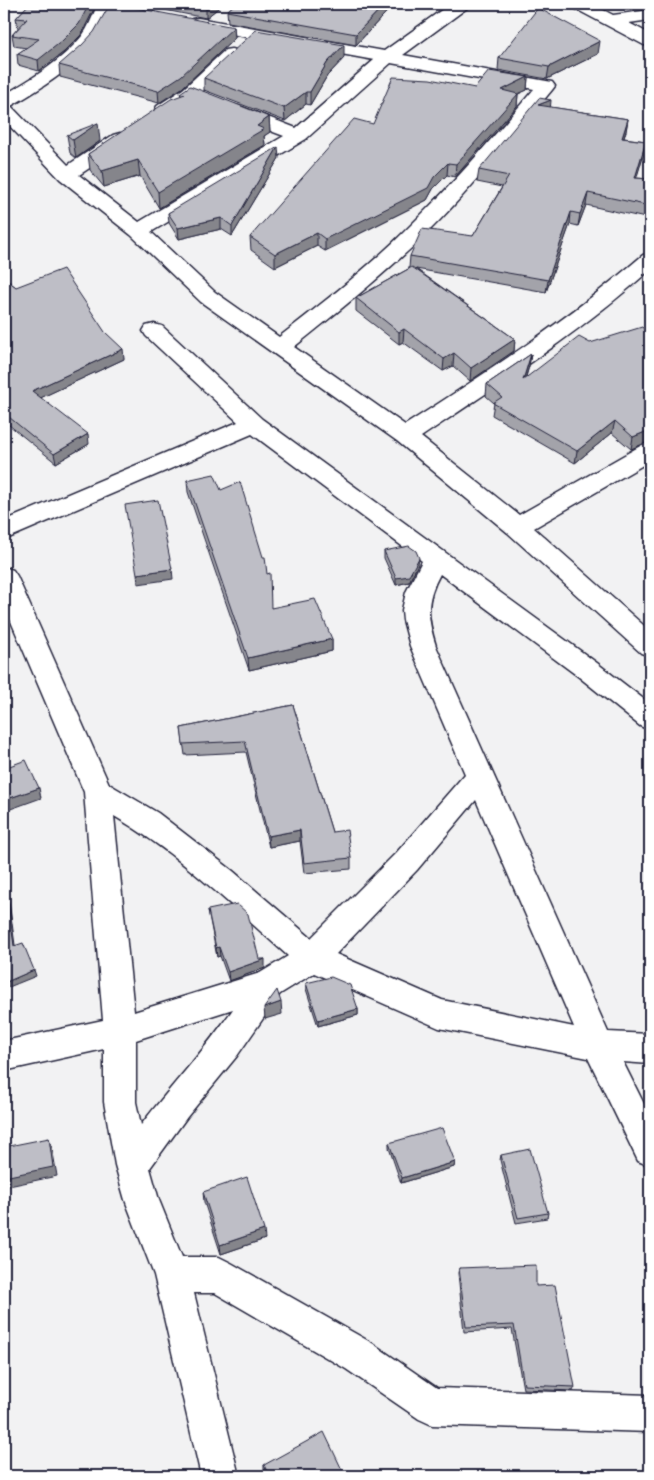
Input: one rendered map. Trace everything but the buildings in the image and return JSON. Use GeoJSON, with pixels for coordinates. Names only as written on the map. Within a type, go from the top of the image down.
{"type":"FeatureCollection","features":[{"type":"Feature","properties":{"kind":"street"},"geometry":{"type":"LineString","coordinates":[[4,102],[73,55],[89,39],[100,19],[103,4],[164,16]]}},
{"type":"Feature","properties":{"kind":"street"},"geometry":{"type":"LineString","coordinates":[[138,231],[299,135],[388,57],[461,4]]}},
{"type":"Feature","properties":{"kind":"street"},"geometry":{"type":"LineString","coordinates":[[580,4],[650,42]]}},
{"type":"Feature","properties":{"kind":"street"},"geometry":{"type":"LineString","coordinates":[[210,26],[230,9]]}},
{"type":"Feature","properties":{"kind":"street"},"geometry":{"type":"LineString","coordinates":[[612,20],[650,15]]}},
{"type":"Feature","properties":{"kind":"street"},"geometry":{"type":"LineString","coordinates":[[183,20],[546,86],[476,168],[419,229],[354,287],[281,347]]}},
{"type":"Feature","properties":{"kind":"street"},"geometry":{"type":"LineString","coordinates":[[148,120],[189,93],[252,34]]}},
{"type":"Feature","properties":{"kind":"street"},"geometry":{"type":"LineString","coordinates":[[189,93],[299,135]]}},
{"type":"Feature","properties":{"kind":"street"},"geometry":{"type":"LineString","coordinates":[[4,110],[67,175],[138,231],[208,297],[405,436],[517,527],[650,646]]}},
{"type":"Feature","properties":{"kind":"street"},"geometry":{"type":"LineString","coordinates":[[67,175],[132,131]]}},
{"type":"Feature","properties":{"kind":"street"},"geometry":{"type":"LineString","coordinates":[[405,436],[512,366],[619,287],[650,259]]}},
{"type":"Feature","properties":{"kind":"street"},"geometry":{"type":"LineString","coordinates":[[154,331],[254,424],[588,670],[650,719]]}},
{"type":"Feature","properties":{"kind":"street"},"geometry":{"type":"LineString","coordinates":[[4,531],[254,424]]}},
{"type":"Feature","properties":{"kind":"street"},"geometry":{"type":"LineString","coordinates":[[517,527],[650,451]]}},
{"type":"Feature","properties":{"kind":"street"},"geometry":{"type":"LineString","coordinates":[[436,559],[417,595],[414,606],[415,620],[423,646],[481,774],[598,1046],[650,1150]]}},
{"type":"Feature","properties":{"kind":"street"},"geometry":{"type":"LineString","coordinates":[[4,576],[98,792],[120,1031],[120,1102],[132,1165],[142,1200],[172,1275],[220,1476]]}},
{"type":"Feature","properties":{"kind":"street"},"geometry":{"type":"LineString","coordinates":[[4,1056],[120,1031],[270,984],[312,958],[408,861],[481,774]]}},
{"type":"Feature","properties":{"kind":"street"},"geometry":{"type":"LineString","coordinates":[[98,792],[148,822],[178,845],[223,880],[312,958],[438,1014],[598,1046],[650,1049]]}},
{"type":"Feature","properties":{"kind":"street"},"geometry":{"type":"LineString","coordinates":[[132,1165],[175,1106],[226,1046],[270,984]]}},
{"type":"Feature","properties":{"kind":"street"},"geometry":{"type":"LineString","coordinates":[[172,1275],[219,1275],[358,1356],[432,1406],[650,1414]]}}]}
